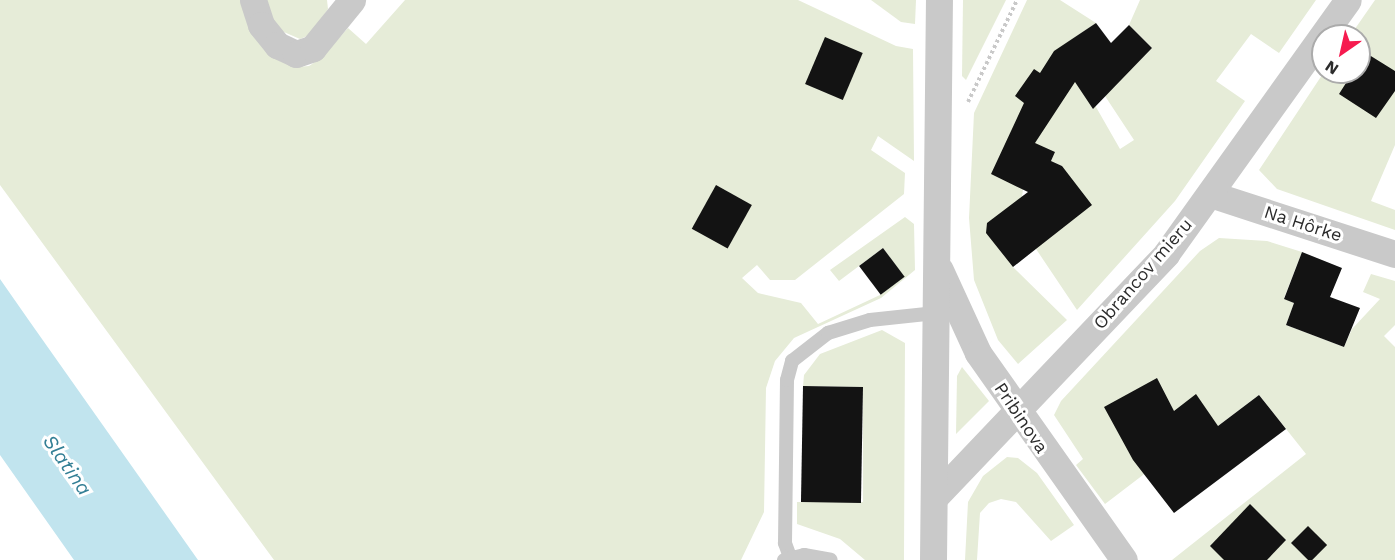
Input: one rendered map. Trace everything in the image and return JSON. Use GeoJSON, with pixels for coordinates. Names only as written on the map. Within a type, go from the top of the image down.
{"type":"FeatureCollection","features":[{"type":"Feature","properties":{"kind":"street"},"geometry":{"type":"LineString","coordinates":[[253,0],[272,38],[296,54],[313,48],[353,0]]}},
{"type":"Feature","properties":{"kind":"street","name":"Pribinova"},"geometry":{"type":"LineString","coordinates":[[933,560],[939,0]]}},
{"type":"Feature","properties":{"kind":"street","name":"Obrancov mieru"},"geometry":{"type":"LineString","coordinates":[[934,498],[1018,415],[1166,254],[1348,0]]}},
{"type":"Feature","properties":{"kind":"street","name":"Na Hôrke"},"geometry":{"type":"LineString","coordinates":[[1210,194],[1395,254]]}},
{"type":"Feature","properties":{"kind":"street","name":"Pribinova"},"geometry":{"type":"LineString","coordinates":[[937,264],[978,353],[1018,415],[1124,560]]}},
{"type":"Feature","properties":{"kind":"lane"},"geometry":{"type":"LineString","coordinates":[[831,560],[812,555],[787,559],[785,543],[787,380],[792,360],[828,333],[893,315],[936,313]]}},
{"type":"Feature","properties":{"kind":"path"},"geometry":{"type":"LineString","coordinates":[[967,106],[1017,0]]}},
{"type":"Feature","properties":{"kind":"green space"},"geometry":{"type":"Polygon","coordinates":[[[0,0],[242,0],[280,61],[297,67],[309,66],[321,58],[348,28],[366,44],[405,0],[798,0],[896,46],[913,49],[914,161],[878,136],[871,150],[905,173],[904,194],[795,280],[770,280],[757,265],[742,278],[758,293],[801,303],[818,324],[880,295],[904,277],[883,248],[839,281],[830,270],[905,217],[914,224],[915,270],[881,298],[794,338],[775,361],[766,388],[764,512],[741,560],[274,560],[0,185],[0,0]]]}},
{"type":"Feature","properties":{"kind":"green space"},"geometry":{"type":"Polygon","coordinates":[[[265,0],[327,0],[328,9],[310,35],[300,39],[277,29],[265,0]]]}},
{"type":"Feature","properties":{"kind":"green space"},"geometry":{"type":"Polygon","coordinates":[[[871,0],[916,0],[915,24],[901,22],[871,0]]]}},
{"type":"Feature","properties":{"kind":"green space"},"geometry":{"type":"Polygon","coordinates":[[[963,0],[1006,0],[966,80],[962,76],[963,0]]]}},
{"type":"Feature","properties":{"kind":"green space"},"geometry":{"type":"Polygon","coordinates":[[[1027,0],[1060,0],[1096,23],[1074,38],[1088,93],[1120,149],[1134,140],[1105,96],[1152,48],[1129,25],[1140,0],[1316,0],[1279,53],[1251,34],[1216,81],[1245,101],[1175,201],[1077,310],[1036,249],[1062,166],[1051,161],[1055,152],[1023,189],[1013,267],[1067,320],[1018,364],[998,340],[974,280],[969,218],[974,113],[1027,0]]]}},
{"type":"Feature","properties":{"kind":"green space"},"geometry":{"type":"Polygon","coordinates":[[[1375,0],[1395,0],[1395,145],[1371,201],[1395,210],[1395,230],[1277,189],[1259,170],[1316,84],[1371,84],[1371,24],[1358,24],[1375,0]]]}},
{"type":"Feature","properties":{"kind":"green space"},"geometry":{"type":"Polygon","coordinates":[[[1219,238],[1267,241],[1302,252],[1284,298],[1294,303],[1286,325],[1344,347],[1352,329],[1380,299],[1363,292],[1371,274],[1395,281],[1395,325],[1384,336],[1395,347],[1395,560],[1172,560],[1306,454],[1259,395],[1202,438],[1198,433],[1105,504],[1076,465],[1083,459],[1054,415],[1061,401],[1200,251],[1219,238]]]}},
{"type":"Feature","properties":{"kind":"green space"},"geometry":{"type":"Polygon","coordinates":[[[882,330],[905,343],[904,560],[865,560],[840,539],[797,524],[797,502],[863,502],[863,387],[803,386],[804,375],[820,354],[882,330]]]}},
{"type":"Feature","properties":{"kind":"green space"},"geometry":{"type":"Polygon","coordinates":[[[962,367],[989,401],[956,434],[957,376],[962,367]]]}},
{"type":"Feature","properties":{"kind":"green space"},"geometry":{"type":"Polygon","coordinates":[[[1007,457],[1018,458],[1037,473],[1074,525],[1051,541],[1016,502],[1001,499],[989,503],[980,513],[977,560],[965,560],[968,502],[983,476],[1007,457]]]}},
{"type":"Feature","properties":{"kind":"water","name":"Slatina"},"geometry":{"type":"Polygon","coordinates":[[[0,279],[198,560],[74,560],[0,455],[0,279]]]}},
{"type":"Feature","properties":{"kind":"building"},"geometry":{"type":"Polygon","coordinates":[[[1096,23],[1111,43],[1129,25],[1152,48],[1093,109],[1075,82],[1035,143],[1055,152],[1051,161],[1062,166],[1092,205],[1013,267],[986,233],[987,223],[1028,192],[991,174],[1024,103],[1015,96],[1034,69],[1040,73],[1054,51],[1096,23]]]}},
{"type":"Feature","properties":{"kind":"building"},"geometry":{"type":"Polygon","coordinates":[[[825,37],[863,53],[843,100],[805,84],[825,37]]]}},
{"type":"Feature","properties":{"kind":"building"},"geometry":{"type":"Polygon","coordinates":[[[1371,56],[1395,71],[1395,91],[1376,118],[1339,94],[1345,84],[1371,84],[1371,56]]]}},
{"type":"Feature","properties":{"kind":"building"},"geometry":{"type":"Polygon","coordinates":[[[716,185],[752,205],[728,249],[692,229],[716,185]]]}},
{"type":"Feature","properties":{"kind":"building"},"geometry":{"type":"Polygon","coordinates":[[[883,248],[905,277],[881,295],[859,266],[883,248]]]}},
{"type":"Feature","properties":{"kind":"building"},"geometry":{"type":"Polygon","coordinates":[[[1302,252],[1342,268],[1330,297],[1360,308],[1344,347],[1286,325],[1294,303],[1284,299],[1302,252]]]}},
{"type":"Feature","properties":{"kind":"building"},"geometry":{"type":"Polygon","coordinates":[[[1157,378],[1174,411],[1196,394],[1218,426],[1259,395],[1286,429],[1174,513],[1133,460],[1104,407],[1157,378]]]}},
{"type":"Feature","properties":{"kind":"building"},"geometry":{"type":"Polygon","coordinates":[[[803,386],[863,387],[861,503],[801,502],[803,386]]]}},
{"type":"Feature","properties":{"kind":"building"},"geometry":{"type":"Polygon","coordinates":[[[1250,504],[1286,540],[1267,560],[1224,560],[1210,546],[1250,504]]]}},
{"type":"Feature","properties":{"kind":"building"},"geometry":{"type":"Polygon","coordinates":[[[1308,526],[1327,545],[1312,560],[1308,560],[1291,543],[1308,526]]]}}]}
